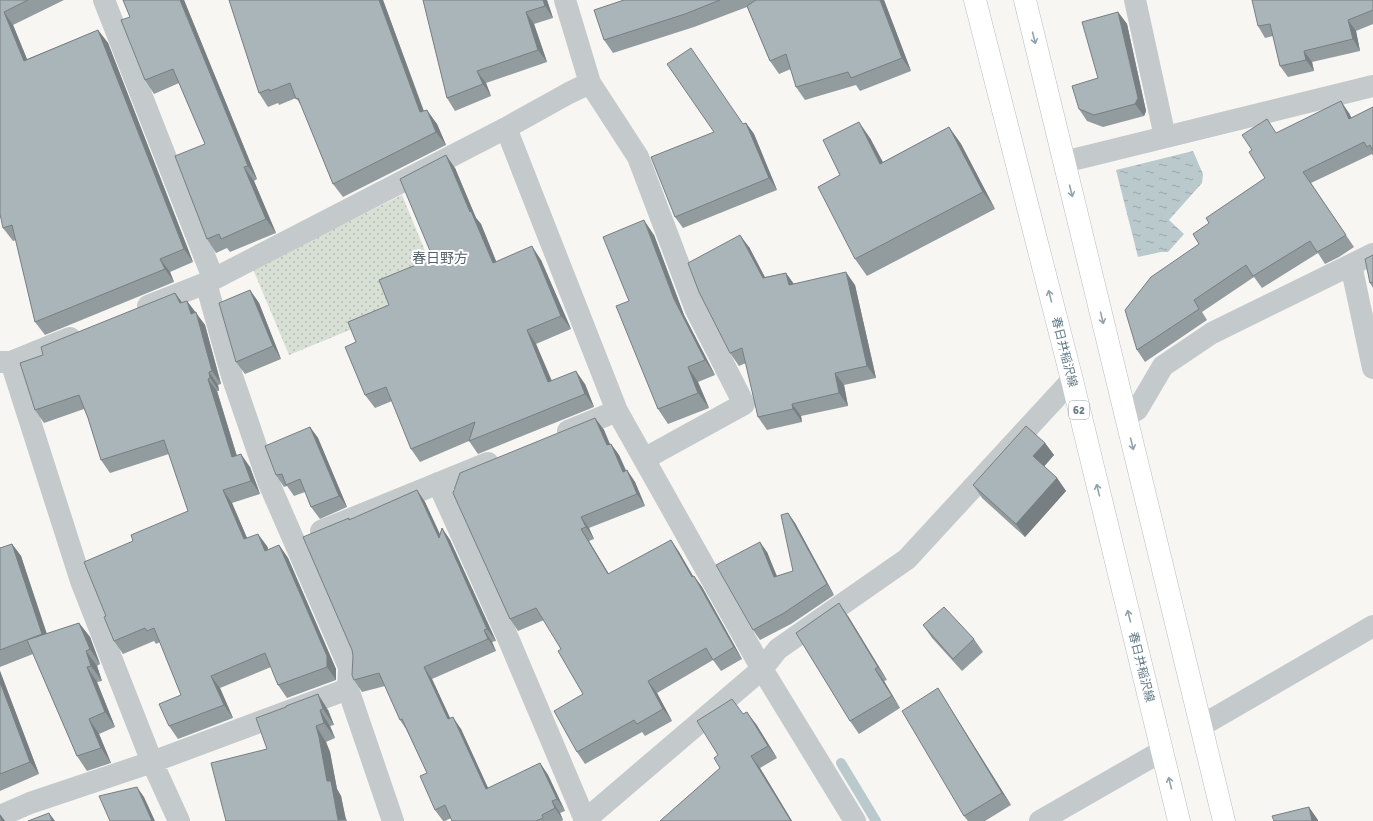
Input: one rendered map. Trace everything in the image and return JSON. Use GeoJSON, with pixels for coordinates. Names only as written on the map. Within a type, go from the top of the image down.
{"type":"FeatureCollection","features":[{"type":"Feature","properties":{"kind":"main road","name":"春日井稲沢線"},"geometry":{"type":"LineString","coordinates":[[975,0],[1072,380],[1179,821]]}},
{"type":"Feature","properties":{"kind":"main road"},"geometry":{"type":"LineString","coordinates":[[1025,0],[1224,821]]}},
{"type":"Feature","properties":{"kind":"street"},"geometry":{"type":"LineString","coordinates":[[104,0],[209,280],[232,376],[265,474],[349,667],[348,689],[393,821]]}},
{"type":"Feature","properties":{"kind":"street"},"geometry":{"type":"LineString","coordinates":[[565,0],[590,83],[638,157],[696,310],[744,404],[644,459]]}},
{"type":"Feature","properties":{"kind":"street"},"geometry":{"type":"LineString","coordinates":[[1135,0],[1165,137]]}},
{"type":"Feature","properties":{"kind":"street"},"geometry":{"type":"LineString","coordinates":[[133,312],[209,280],[506,128],[590,83]]}},
{"type":"Feature","properties":{"kind":"street"},"geometry":{"type":"LineString","coordinates":[[1064,162],[1373,86]]}},
{"type":"Feature","properties":{"kind":"street"},"geometry":{"type":"LineString","coordinates":[[506,128],[617,411],[762,669],[854,821]]}},
{"type":"Feature","properties":{"kind":"street"},"geometry":{"type":"LineString","coordinates":[[1125,414],[1137,410],[1163,366],[1212,333],[1373,254]]}},
{"type":"Feature","properties":{"kind":"street"},"geometry":{"type":"LineString","coordinates":[[1351,265],[1373,368]]}},
{"type":"Feature","properties":{"kind":"street"},"geometry":{"type":"LineString","coordinates":[[90,330],[5,362],[81,581],[152,762],[179,821]]}},
{"type":"Feature","properties":{"kind":"street"},"geometry":{"type":"LineString","coordinates":[[438,483],[508,638],[585,820],[762,669],[778,649],[906,559],[1072,380]]}},
{"type":"Feature","properties":{"kind":"street"},"geometry":{"type":"LineString","coordinates":[[552,437],[617,411]]}},
{"type":"Feature","properties":{"kind":"street"},"geometry":{"type":"LineString","coordinates":[[294,542],[510,454]]}},
{"type":"Feature","properties":{"kind":"street"},"geometry":{"type":"LineString","coordinates":[[1201,726],[1373,626]]}},
{"type":"Feature","properties":{"kind":"street"},"geometry":{"type":"LineString","coordinates":[[0,816],[30,802],[152,762],[348,689]]}},
{"type":"Feature","properties":{"kind":"street"},"geometry":{"type":"LineString","coordinates":[[1040,821],[1162,751]]}},
{"type":"Feature","properties":{"kind":"shaded area"},"geometry":{"type":"Polygon","coordinates":[[[402,195],[442,292],[289,355],[253,269],[402,195]]]}},
{"type":"Feature","properties":{"kind":"water"},"geometry":{"type":"Polygon","coordinates":[[[1193,151],[1203,174],[1202,183],[1169,220],[1184,234],[1168,252],[1138,257],[1116,170],[1193,151]]]}},
{"type":"Feature","properties":{"kind":"building"},"geometry":{"type":"Polygon","coordinates":[[[0,0],[28,0],[4,12],[24,61],[98,30],[184,249],[160,259],[165,269],[35,322],[12,225],[3,228],[0,214],[0,0]]]}},
{"type":"Feature","properties":{"kind":"building"},"geometry":{"type":"Polygon","coordinates":[[[123,0],[180,0],[248,166],[244,167],[266,219],[221,239],[219,234],[207,239],[175,156],[205,144],[173,69],[145,80],[121,20],[130,17],[123,0]]]}},
{"type":"Feature","properties":{"kind":"building"},"geometry":{"type":"Polygon","coordinates":[[[229,0],[379,0],[420,112],[427,110],[436,132],[333,184],[298,98],[296,99],[290,83],[270,91],[269,89],[259,93],[229,0]]]}},
{"type":"Feature","properties":{"kind":"building"},"geometry":{"type":"Polygon","coordinates":[[[423,0],[543,0],[545,6],[526,12],[538,50],[477,71],[483,84],[447,98],[423,0]]]}},
{"type":"Feature","properties":{"kind":"building"},"geometry":{"type":"Polygon","coordinates":[[[624,0],[720,0],[685,14],[604,40],[594,10],[624,0]]]}},
{"type":"Feature","properties":{"kind":"building"},"geometry":{"type":"Polygon","coordinates":[[[756,0],[880,0],[902,58],[851,78],[848,72],[796,87],[786,54],[770,61],[747,6],[756,0]]]}},
{"type":"Feature","properties":{"kind":"building"},"geometry":{"type":"Polygon","coordinates":[[[1252,0],[1373,0],[1373,10],[1348,20],[1353,39],[1304,51],[1306,60],[1280,66],[1270,24],[1258,26],[1252,0]]]}},
{"type":"Feature","properties":{"kind":"building"},"geometry":{"type":"Polygon","coordinates":[[[1118,12],[1138,98],[1135,104],[1094,115],[1079,109],[1072,86],[1098,78],[1082,22],[1118,12]]]}},
{"type":"Feature","properties":{"kind":"building"},"geometry":{"type":"Polygon","coordinates":[[[691,48],[743,124],[746,123],[769,178],[675,217],[651,157],[714,132],[667,64],[691,48]]]}},
{"type":"Feature","properties":{"kind":"building"},"geometry":{"type":"Polygon","coordinates":[[[1341,101],[1349,119],[1373,107],[1373,151],[1370,145],[1367,147],[1364,142],[1303,172],[1346,235],[1317,252],[1310,241],[1253,276],[1246,265],[1194,300],[1199,309],[1137,350],[1125,310],[1151,277],[1199,244],[1193,234],[1209,223],[1206,218],[1265,178],[1249,152],[1252,150],[1242,135],[1267,119],[1276,133],[1341,101]]]}},
{"type":"Feature","properties":{"kind":"building"},"geometry":{"type":"Polygon","coordinates":[[[859,122],[880,164],[949,127],[983,192],[855,259],[818,187],[840,175],[823,140],[859,122]]]}},
{"type":"Feature","properties":{"kind":"building"},"geometry":{"type":"Polygon","coordinates":[[[446,155],[493,263],[532,246],[561,316],[527,330],[548,382],[576,371],[585,394],[469,441],[475,422],[411,449],[386,387],[365,395],[345,347],[356,342],[348,322],[389,305],[379,280],[433,258],[400,179],[446,155]]]}},
{"type":"Feature","properties":{"kind":"building"},"geometry":{"type":"Polygon","coordinates":[[[644,220],[674,299],[705,360],[688,367],[698,393],[658,409],[616,306],[629,301],[603,237],[644,220]]]}},
{"type":"Feature","properties":{"kind":"building"},"geometry":{"type":"Polygon","coordinates":[[[740,235],[763,278],[786,273],[789,285],[846,272],[867,366],[835,373],[839,393],[792,404],[793,409],[758,417],[742,348],[730,353],[699,292],[688,263],[740,235]]]}},
{"type":"Feature","properties":{"kind":"building"},"geometry":{"type":"Polygon","coordinates":[[[1373,255],[1373,282],[1370,283],[1365,259],[1373,255]]]}},
{"type":"Feature","properties":{"kind":"building"},"geometry":{"type":"Polygon","coordinates":[[[250,290],[273,346],[236,362],[219,303],[250,290]]]}},
{"type":"Feature","properties":{"kind":"building"},"geometry":{"type":"Polygon","coordinates":[[[175,293],[180,303],[187,301],[191,314],[196,312],[212,371],[209,372],[210,378],[208,379],[232,457],[241,454],[251,481],[223,490],[244,539],[258,534],[265,551],[279,545],[327,656],[327,667],[278,685],[265,653],[211,676],[224,705],[169,726],[159,704],[181,695],[154,628],[147,631],[145,628],[114,641],[104,617],[106,616],[84,562],[133,541],[131,535],[188,511],[164,440],[101,460],[79,395],[35,410],[20,363],[43,355],[41,347],[175,293]]]}},
{"type":"Feature","properties":{"kind":"building"},"geometry":{"type":"Polygon","coordinates":[[[595,418],[607,445],[611,444],[623,472],[627,470],[637,494],[581,517],[586,527],[581,529],[608,574],[671,540],[692,577],[694,576],[734,647],[713,660],[706,648],[648,681],[663,709],[637,724],[634,720],[577,752],[554,711],[583,694],[558,651],[561,649],[536,608],[510,619],[453,493],[460,473],[595,418]]]}},
{"type":"Feature","properties":{"kind":"building"},"geometry":{"type":"Polygon","coordinates":[[[1026,426],[1045,443],[1033,456],[1057,478],[1016,524],[973,485],[1026,426]]]}},
{"type":"Feature","properties":{"kind":"building"},"geometry":{"type":"Polygon","coordinates":[[[310,427],[339,496],[311,507],[300,479],[286,485],[282,474],[276,475],[265,446],[310,427]]]}},
{"type":"Feature","properties":{"kind":"building"},"geometry":{"type":"Polygon","coordinates":[[[417,490],[439,538],[442,528],[487,629],[484,630],[488,639],[424,667],[448,719],[453,717],[486,789],[540,763],[557,799],[552,801],[555,808],[542,815],[543,818],[536,821],[452,821],[445,805],[435,810],[420,776],[427,773],[402,719],[400,720],[379,673],[354,680],[352,675],[352,650],[303,537],[349,518],[349,520],[417,490]]]}},
{"type":"Feature","properties":{"kind":"building"},"geometry":{"type":"Polygon","coordinates":[[[788,513],[827,584],[784,613],[753,630],[716,565],[760,542],[774,577],[793,571],[781,515],[788,513]]]}},
{"type":"Feature","properties":{"kind":"building"},"geometry":{"type":"Polygon","coordinates":[[[12,544],[42,634],[0,650],[0,548],[12,544]]]}},
{"type":"Feature","properties":{"kind":"building"},"geometry":{"type":"Polygon","coordinates":[[[839,603],[878,667],[875,669],[892,696],[850,721],[796,633],[839,603]]]}},
{"type":"Feature","properties":{"kind":"building"},"geometry":{"type":"Polygon","coordinates":[[[944,607],[974,639],[953,659],[923,625],[944,607]]]}},
{"type":"Feature","properties":{"kind":"building"},"geometry":{"type":"Polygon","coordinates":[[[79,623],[90,649],[86,651],[91,666],[87,667],[105,712],[89,719],[101,748],[77,756],[27,640],[79,623]]]}},
{"type":"Feature","properties":{"kind":"building"},"geometry":{"type":"Polygon","coordinates":[[[0,682],[30,762],[0,774],[0,682]]]}},
{"type":"Feature","properties":{"kind":"building"},"geometry":{"type":"Polygon","coordinates":[[[938,688],[1002,793],[964,816],[902,711],[938,688]]]}},
{"type":"Feature","properties":{"kind":"building"},"geometry":{"type":"Polygon","coordinates":[[[318,694],[323,709],[320,710],[324,723],[316,726],[327,781],[331,781],[338,820],[346,819],[346,821],[226,821],[211,763],[267,749],[256,718],[318,694]]]}},
{"type":"Feature","properties":{"kind":"building"},"geometry":{"type":"Polygon","coordinates":[[[732,699],[743,714],[747,712],[768,746],[751,756],[791,821],[660,821],[720,768],[714,758],[718,755],[697,721],[732,699]]]}},
{"type":"Feature","properties":{"kind":"building"},"geometry":{"type":"Polygon","coordinates":[[[137,787],[152,821],[110,821],[99,796],[137,787]]]}},
{"type":"Feature","properties":{"kind":"building"},"geometry":{"type":"Polygon","coordinates":[[[1309,807],[1312,821],[1274,821],[1272,816],[1309,807]]]}},
{"type":"Feature","properties":{"kind":"building"},"geometry":{"type":"Polygon","coordinates":[[[49,813],[52,821],[28,821],[49,813]]]}},
{"type":"Feature","properties":{"kind":"waterway"},"geometry":{"type":"LineString","coordinates":[[841,763],[876,821]]}},
{"type":"Feature","properties":{"kind":"district","name":"春日野方"},"geometry":{"type":"Point","coordinates":[440,258]}}]}
